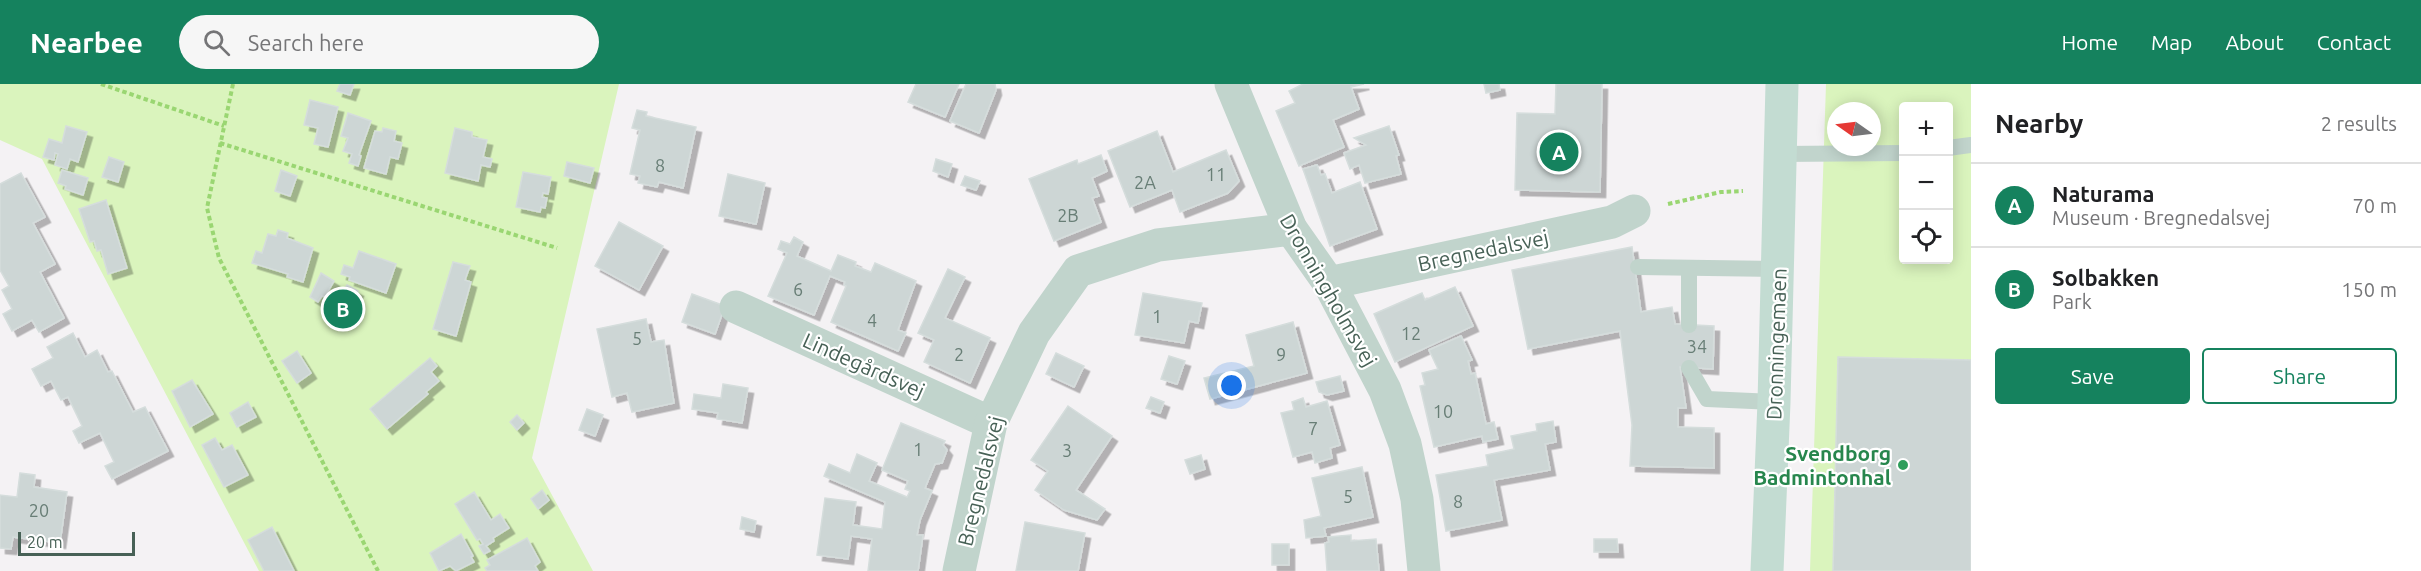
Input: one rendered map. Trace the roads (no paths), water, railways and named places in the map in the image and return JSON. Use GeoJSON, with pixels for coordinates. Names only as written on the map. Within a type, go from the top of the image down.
{"type":"FeatureCollection","features":[{"type":"Feature","properties":{"kind":"street","name":"Dronningholmsvej"},"geometry":{"type":"LineString","coordinates":[[1231,84],[1291,229],[1329,283],[1386,390],[1405,444],[1417,499],[1424,571]]}},
{"type":"Feature","properties":{"kind":"street","name":"Dronningemaen"},"geometry":{"type":"LineString","coordinates":[[1767,571],[1782,84]]}},
{"type":"Feature","properties":{"kind":"street","name":"Bregnedalsvej"},"geometry":{"type":"LineString","coordinates":[[1329,283],[1612,222],[1635,211]]}},
{"type":"Feature","properties":{"kind":"street","name":"Bregnedalsvej"},"geometry":{"type":"LineString","coordinates":[[959,571],[991,423],[1034,333],[1078,271],[1158,245],[1291,229]]}},
{"type":"Feature","properties":{"kind":"street","name":"Lindegårdsvej"},"geometry":{"type":"LineString","coordinates":[[736,307],[991,423]]}},
{"type":"Feature","properties":{"kind":"lane"},"geometry":{"type":"LineString","coordinates":[[1953,148],[1971,146]]}},
{"type":"Feature","properties":{"kind":"lane"},"geometry":{"type":"LineString","coordinates":[[1781,154],[1899,153]]}},
{"type":"Feature","properties":{"kind":"lane"},"geometry":{"type":"LineString","coordinates":[[1638,267],[1778,269]]}},
{"type":"Feature","properties":{"kind":"lane"},"geometry":{"type":"LineString","coordinates":[[1689,268],[1689,325]]}},
{"type":"Feature","properties":{"kind":"lane"},"geometry":{"type":"LineString","coordinates":[[1689,368],[1707,399],[1774,402]]}},
{"type":"Feature","properties":{"kind":"place","name":"Naturama"},"geometry":{"type":"Point","coordinates":[1559,152]}},
{"type":"Feature","properties":{"kind":"place","name":"Solbakken"},"geometry":{"type":"Point","coordinates":[343,309]}},
{"type":"Feature","properties":{"kind":"place","name":"Svendborg Badmintonhal"},"geometry":{"type":"Point","coordinates":[1903,465]}}]}
